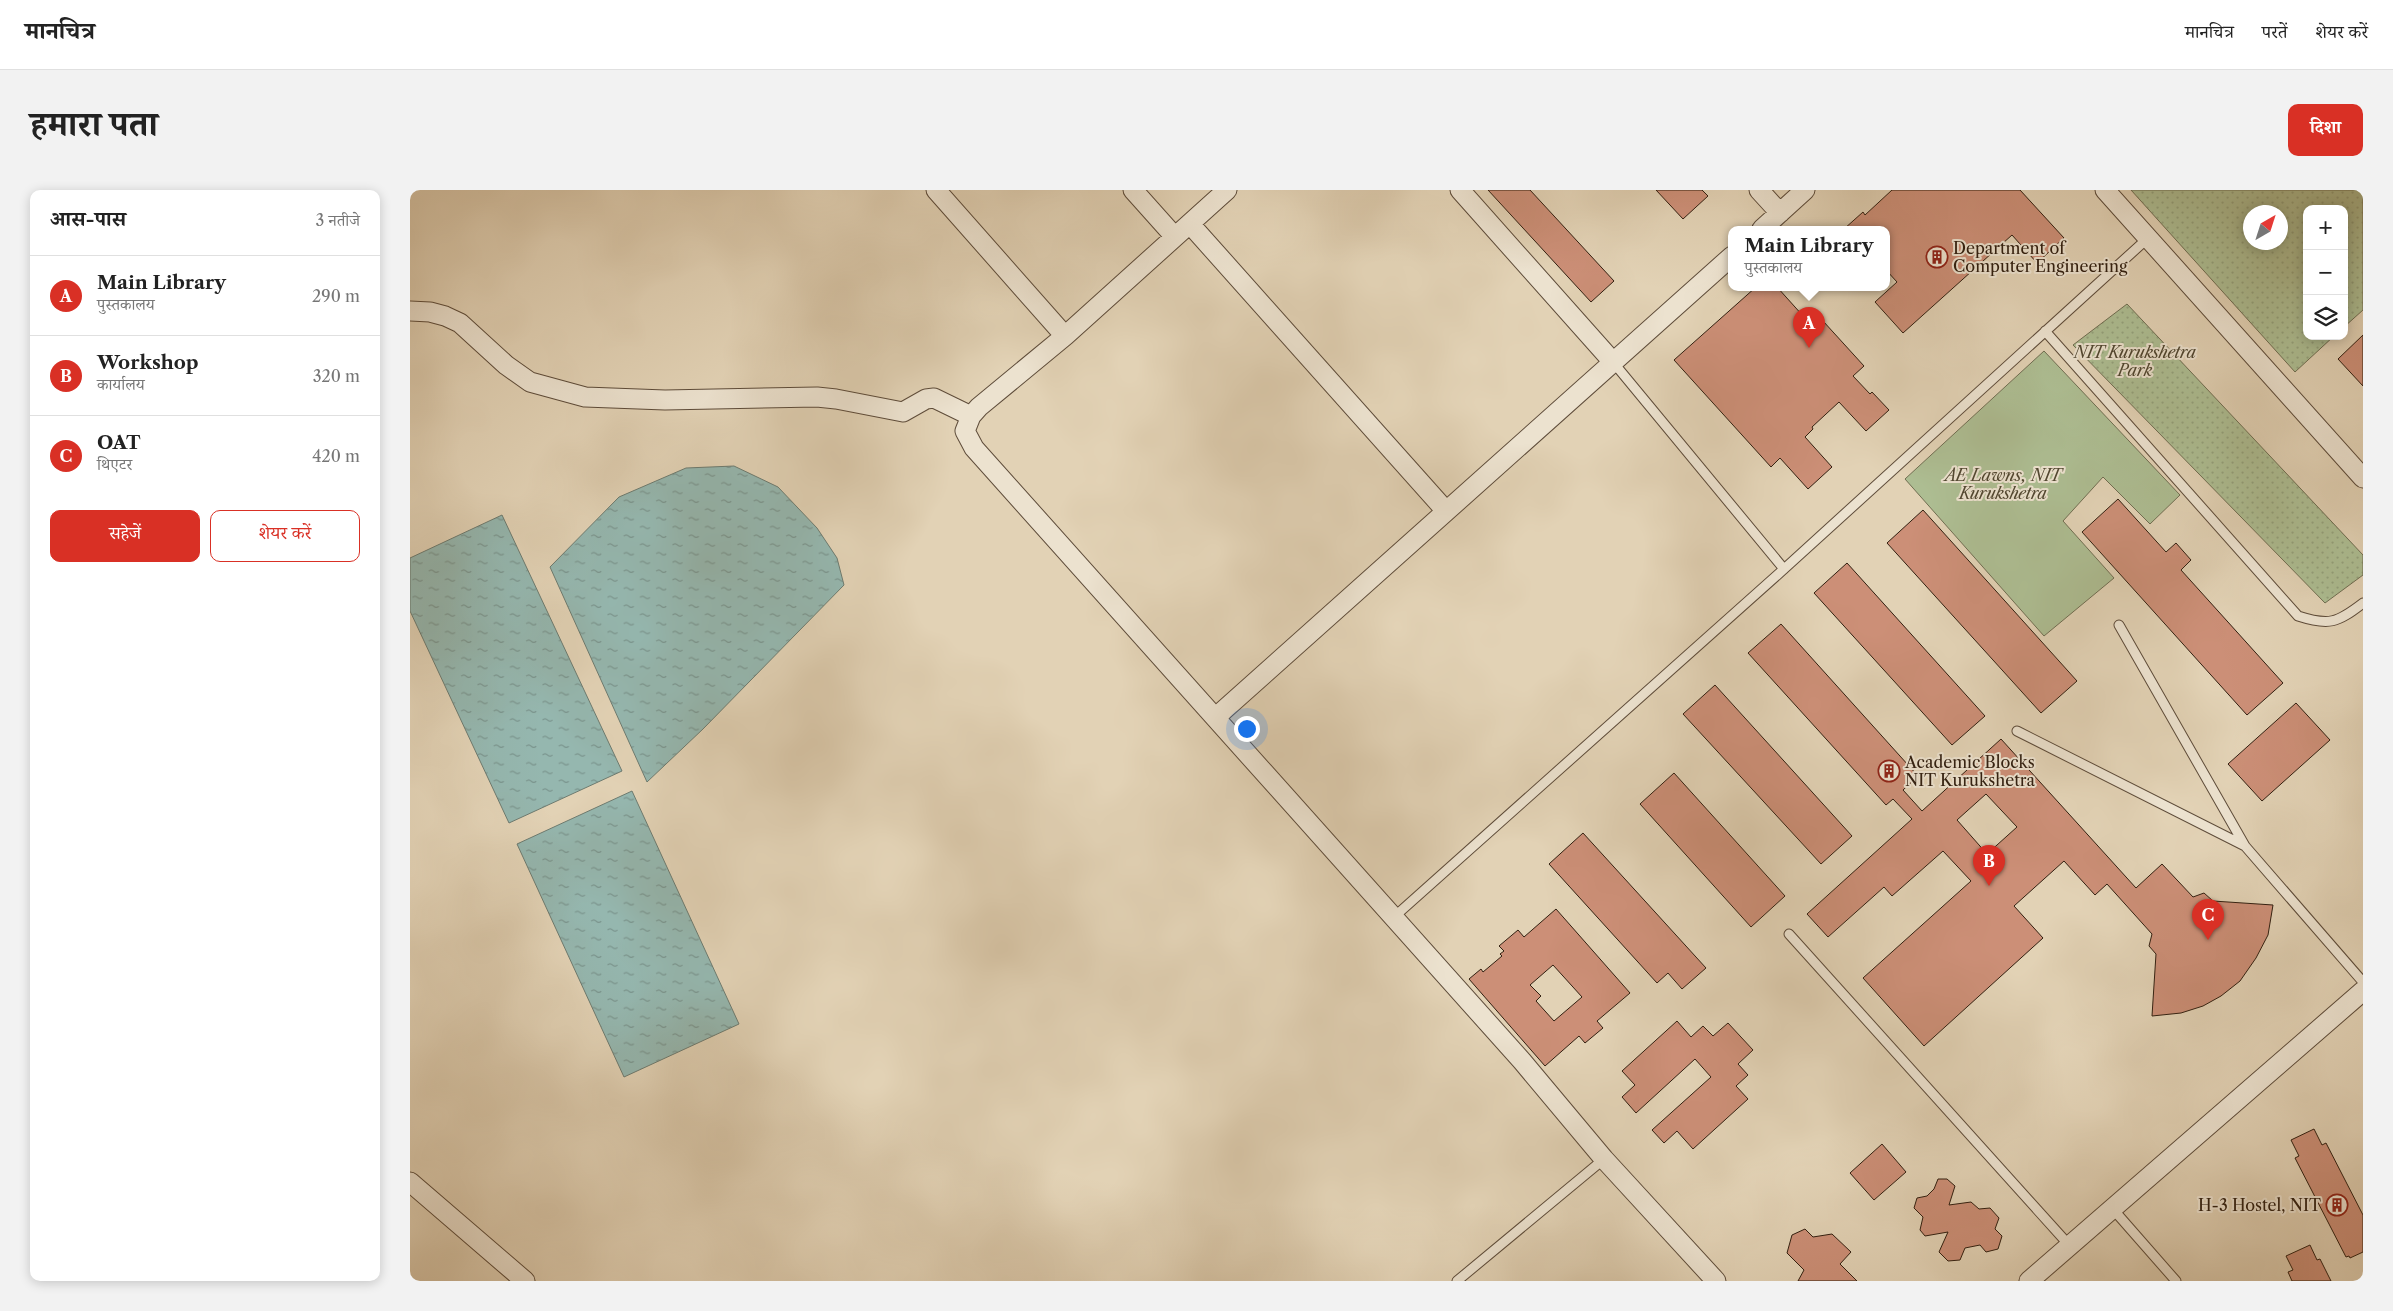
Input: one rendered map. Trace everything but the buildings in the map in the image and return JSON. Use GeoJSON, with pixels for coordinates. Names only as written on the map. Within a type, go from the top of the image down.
{"type":"FeatureCollection","features":[{"type":"Feature","properties":{"kind":"street"},"geometry":{"type":"LineString","coordinates":[[936,190],[1065,336]]}},
{"type":"Feature","properties":{"kind":"street"},"geometry":{"type":"LineString","coordinates":[[1133,190],[1175,237]]}},
{"type":"Feature","properties":{"kind":"street"},"geometry":{"type":"LineString","coordinates":[[1227,190],[1065,336],[971,416],[965,431],[974,448],[1522,1061],[1604,1159],[1716,1281]]}},
{"type":"Feature","properties":{"kind":"street"},"geometry":{"type":"LineString","coordinates":[[1460,190],[1613,362]]}},
{"type":"Feature","properties":{"kind":"street"},"geometry":{"type":"LineString","coordinates":[[1759,190],[1780,213]]}},
{"type":"Feature","properties":{"kind":"street"},"geometry":{"type":"LineString","coordinates":[[1765,226],[1806,190]]}},
{"type":"Feature","properties":{"kind":"street"},"geometry":{"type":"LineString","coordinates":[[2106,190],[2363,478]]}},
{"type":"Feature","properties":{"kind":"street"},"geometry":{"type":"LineString","coordinates":[[1190,224],[1446,512]]}},
{"type":"Feature","properties":{"kind":"street"},"geometry":{"type":"LineString","coordinates":[[1216,717],[1728,260]]}},
{"type":"Feature","properties":{"kind":"street"},"geometry":{"type":"LineString","coordinates":[[410,311],[445,316],[460,323],[506,365],[530,382],[584,397],[665,400],[816,397],[836,399],[894,412],[940,399],[971,416]]}},
{"type":"Feature","properties":{"kind":"street"},"geometry":{"type":"LineString","coordinates":[[2029,1281],[2363,991]]}},
{"type":"Feature","properties":{"kind":"street"},"geometry":{"type":"LineString","coordinates":[[410,1182],[525,1281]]}},
{"type":"Feature","properties":{"kind":"lane"},"geometry":{"type":"LineString","coordinates":[[1394,917],[1784,569],[2148,238]]}},
{"type":"Feature","properties":{"kind":"lane"},"geometry":{"type":"LineString","coordinates":[[2045,331],[2298,616],[2314,621],[2332,623],[2363,603]]}},
{"type":"Feature","properties":{"kind":"lane"},"geometry":{"type":"LineString","coordinates":[[1613,362],[1784,569]]}},
{"type":"Feature","properties":{"kind":"lane"},"geometry":{"type":"LineString","coordinates":[[2119,625],[2245,846],[2363,982]]}},
{"type":"Feature","properties":{"kind":"lane"},"geometry":{"type":"LineString","coordinates":[[2017,731],[2245,846]]}},
{"type":"Feature","properties":{"kind":"lane"},"geometry":{"type":"LineString","coordinates":[[1789,934],[2070,1245]]}},
{"type":"Feature","properties":{"kind":"lane"},"geometry":{"type":"LineString","coordinates":[[1457,1281],[1604,1159]]}},
{"type":"Feature","properties":{"kind":"lane"},"geometry":{"type":"LineString","coordinates":[[2111,1208],[2176,1281]]}},
{"type":"Feature","properties":{"kind":"green space"},"geometry":{"type":"Polygon","coordinates":[[[2131,190],[2363,190],[2363,310],[2348,323],[2348,205],[2303,205],[2303,340],[2330,340],[2295,372],[2131,190]]]}},
{"type":"Feature","properties":{"kind":"green space","name":"NIT Kurukshetra Park"},"geometry":{"type":"Polygon","coordinates":[[[2127,304],[2363,555],[2363,575],[2325,603],[2073,345],[2127,304]]]}},
{"type":"Feature","properties":{"kind":"green space","name":"AE Lawns, NIT Kurukshetra"},"geometry":{"type":"Polygon","coordinates":[[[2044,351],[2180,495],[2150,524],[2103,477],[2063,521],[2114,578],[2044,636],[1905,479],[2044,351]]]}},
{"type":"Feature","properties":{"kind":"water"},"geometry":{"type":"Polygon","coordinates":[[[734,466],[778,487],[817,528],[837,558],[844,585],[703,729],[647,782],[550,567],[619,497],[686,468],[734,466]]]}},
{"type":"Feature","properties":{"kind":"water"},"geometry":{"type":"Polygon","coordinates":[[[502,515],[622,771],[509,823],[410,611],[410,558],[502,515]]]}},
{"type":"Feature","properties":{"kind":"water"},"geometry":{"type":"Polygon","coordinates":[[[632,791],[739,1024],[624,1077],[517,844],[632,791]]]}},
{"type":"Feature","properties":{"kind":"place","name":"Department of Computer Engineering"},"geometry":{"type":"Point","coordinates":[1937,257]}},
{"type":"Feature","properties":{"kind":"place","name":"Main Library"},"geometry":{"type":"Point","coordinates":[1809,348]}},
{"type":"Feature","properties":{"kind":"place","name":"Academic Blocks NIT Kurukshetra"},"geometry":{"type":"Point","coordinates":[1889,771]}},
{"type":"Feature","properties":{"kind":"place","name":"Workshop"},"geometry":{"type":"Point","coordinates":[1989,886]}},
{"type":"Feature","properties":{"kind":"place","name":"OAT"},"geometry":{"type":"Point","coordinates":[2208,940]}},
{"type":"Feature","properties":{"kind":"place","name":"H-3 Hostel, NIT"},"geometry":{"type":"Point","coordinates":[2337,1205]}}]}
